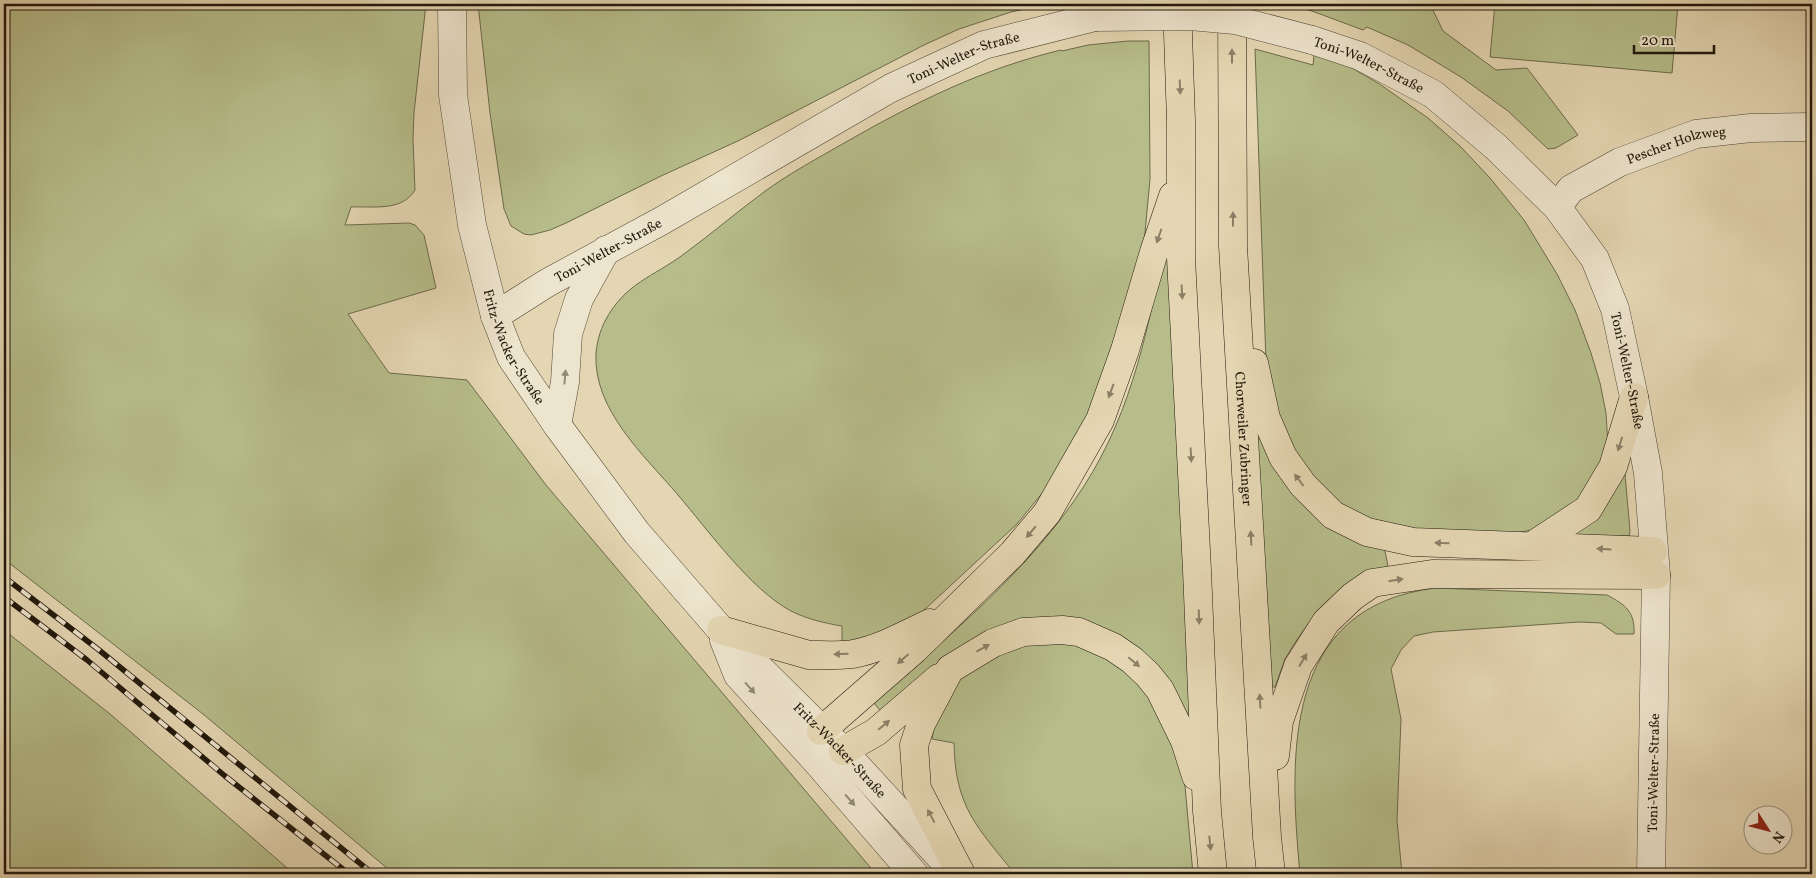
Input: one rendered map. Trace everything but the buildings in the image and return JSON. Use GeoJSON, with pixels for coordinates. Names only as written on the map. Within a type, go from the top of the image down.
{"type":"FeatureCollection","features":[{"type":"Feature","properties":{"kind":"highway"},"geometry":{"type":"LineString","coordinates":[[1176,4],[1181,121],[1181,258],[1207,811],[1213,874]]}},
{"type":"Feature","properties":{"kind":"highway","name":"Chorweiler Zubringer"},"geometry":{"type":"LineString","coordinates":[[1232,4],[1233,246],[1267,837],[1271,874]]}},
{"type":"Feature","properties":{"kind":"highway"},"geometry":{"type":"LineString","coordinates":[[821,730],[915,649],[1014,552],[1047,513],[1100,420],[1125,350],[1154,252],[1181,174]]}},
{"type":"Feature","properties":{"kind":"highway"},"geometry":{"type":"LineString","coordinates":[[1233,246],[1255,370],[1266,418],[1283,457],[1303,485],[1333,515],[1367,532],[1413,542],[1532,546],[1654,563]]}},
{"type":"Feature","properties":{"kind":"highway"},"geometry":{"type":"LineString","coordinates":[[1532,546],[1588,509],[1613,467],[1634,397]]}},
{"type":"Feature","properties":{"kind":"highway"},"geometry":{"type":"LineString","coordinates":[[1267,837],[1279,721],[1298,666],[1326,622],[1372,583],[1432,574],[1654,563]]}},
{"type":"Feature","properties":{"kind":"highway"},"geometry":{"type":"LineString","coordinates":[[720,630],[809,655],[852,654],[890,643],[951,612]]}},
{"type":"Feature","properties":{"kind":"highway"},"geometry":{"type":"LineString","coordinates":[[843,751],[876,732],[950,669],[993,643],[1023,632],[1040,630],[1079,632],[1113,647],[1132,660],[1160,690],[1185,741],[1207,811]]}},
{"type":"Feature","properties":{"kind":"highway"},"geometry":{"type":"LineString","coordinates":[[950,669],[921,724],[914,745],[917,789],[962,874]]}},
{"type":"Feature","properties":{"kind":"street","name":"Fritz-Wacker-Straße"},"geometry":{"type":"LineString","coordinates":[[452,4],[453,95],[472,226],[495,316],[511,356],[557,426],[637,534],[720,630],[843,751],[956,874]]}},
{"type":"Feature","properties":{"kind":"street","name":"Toni-Welter-Straße"},"geometry":{"type":"LineString","coordinates":[[495,316],[546,282],[663,220],[891,88],[984,45],[1095,17],[1190,16],[1235,20],[1312,40],[1360,56],[1433,94],[1496,147],[1557,207],[1595,260],[1615,309],[1648,473],[1654,563],[1651,874]]}},
{"type":"Feature","properties":{"kind":"street","name":"Pescher Holzweg"},"geometry":{"type":"LineString","coordinates":[[1557,207],[1571,189],[1620,162],[1696,134],[1751,128],[1812,127]]}},
{"type":"Feature","properties":{"kind":"street"},"geometry":{"type":"LineString","coordinates":[[557,426],[565,382],[568,334],[579,299],[606,250]]}},
{"type":"Feature","properties":{"kind":"street","name":"Fritz-Wacker-Straße"},"geometry":{"type":"LineString","coordinates":[[720,630],[738,675],[817,762],[914,874]]}},
{"type":"Feature","properties":{"kind":"street"},"geometry":{"type":"LineString","coordinates":[[817,762],[821,730]]}},
{"type":"Feature","properties":{"kind":"street"},"geometry":{"type":"LineString","coordinates":[[817,762],[843,751]]}},
{"type":"Feature","properties":{"kind":"green space"},"geometry":{"type":"Polygon","coordinates":[[[4,4],[426,4],[414,113],[415,190],[403,202],[395,205],[351,207],[345,225],[409,223],[415,225],[424,235],[436,288],[348,314],[389,373],[467,380],[546,485],[876,874],[394,874],[203,714],[4,559],[4,4]]]}},
{"type":"Feature","properties":{"kind":"green space"},"geometry":{"type":"Polygon","coordinates":[[[478,4],[1048,4],[1011,12],[959,29],[924,45],[740,140],[661,176],[566,223],[531,235],[524,234],[511,226],[504,209],[490,113],[478,4]]]}},
{"type":"Feature","properties":{"kind":"green space"},"geometry":{"type":"Polygon","coordinates":[[[1286,4],[1430,4],[1443,31],[1496,70],[1527,68],[1578,135],[1556,148],[1548,149],[1508,111],[1461,77],[1408,45],[1367,27],[1363,30],[1312,11],[1286,4]]]}},
{"type":"Feature","properties":{"kind":"green space"},"geometry":{"type":"Polygon","coordinates":[[[1495,4],[1678,4],[1672,73],[1490,57],[1495,4]]]}},
{"type":"Feature","properties":{"kind":"green space"},"geometry":{"type":"Polygon","coordinates":[[[1149,41],[1150,179],[1140,270],[1105,387],[1045,490],[1016,525],[909,624],[842,647],[842,626],[816,620],[791,611],[761,589],[731,558],[636,448],[612,412],[603,394],[597,374],[596,349],[605,321],[621,298],[631,289],[684,254],[764,192],[804,166],[898,113],[950,88],[1032,58],[1088,45],[1149,41]]]}},
{"type":"Feature","properties":{"kind":"green space"},"geometry":{"type":"Polygon","coordinates":[[[1255,49],[1313,65],[1314,55],[1350,67],[1378,83],[1428,118],[1461,147],[1490,178],[1524,220],[1557,274],[1575,310],[1600,383],[1606,413],[1608,446],[1587,494],[1531,530],[1517,533],[1406,531],[1384,526],[1325,497],[1284,437],[1266,362],[1255,49]]]}},
{"type":"Feature","properties":{"kind":"green space"},"geometry":{"type":"Polygon","coordinates":[[[1166,235],[1197,730],[1068,619],[883,714],[873,702],[930,653],[1013,574],[1063,517],[1084,486],[1101,457],[1127,396],[1146,333],[1166,235]]]}},
{"type":"Feature","properties":{"kind":"green space"},"geometry":{"type":"Polygon","coordinates":[[[1255,419],[1282,478],[1301,503],[1327,524],[1384,546],[1388,566],[1367,576],[1311,620],[1285,659],[1275,687],[1272,687],[1255,419]]]}},
{"type":"Feature","properties":{"kind":"green space"},"geometry":{"type":"Polygon","coordinates":[[[1625,474],[1629,536],[1578,536],[1575,534],[1625,474]]]}},
{"type":"Feature","properties":{"kind":"green space"},"geometry":{"type":"Polygon","coordinates":[[[1436,588],[1607,595],[1628,610],[1633,620],[1634,634],[1616,634],[1601,623],[1579,622],[1433,632],[1414,636],[1401,650],[1391,669],[1401,719],[1397,820],[1402,874],[1300,874],[1296,829],[1295,782],[1298,736],[1306,694],[1322,655],[1348,624],[1385,601],[1436,588]]]}},
{"type":"Feature","properties":{"kind":"green space"},"geometry":{"type":"Polygon","coordinates":[[[4,630],[110,714],[294,874],[4,874],[4,630]]]}},
{"type":"Feature","properties":{"kind":"green space"},"geometry":{"type":"Polygon","coordinates":[[[1036,639],[1096,647],[1139,678],[1177,750],[1185,786],[1193,874],[1015,874],[979,829],[964,800],[959,784],[955,765],[954,743],[932,739],[935,723],[954,685],[973,666],[1036,639]]]}},
{"type":"Feature","properties":{"kind":"railway"},"geometry":{"type":"LineString","coordinates":[[4,577],[99,650],[373,874]]}},
{"type":"Feature","properties":{"kind":"railway"},"geometry":{"type":"LineString","coordinates":[[4,597],[87,660],[225,776],[349,874]]}}]}
